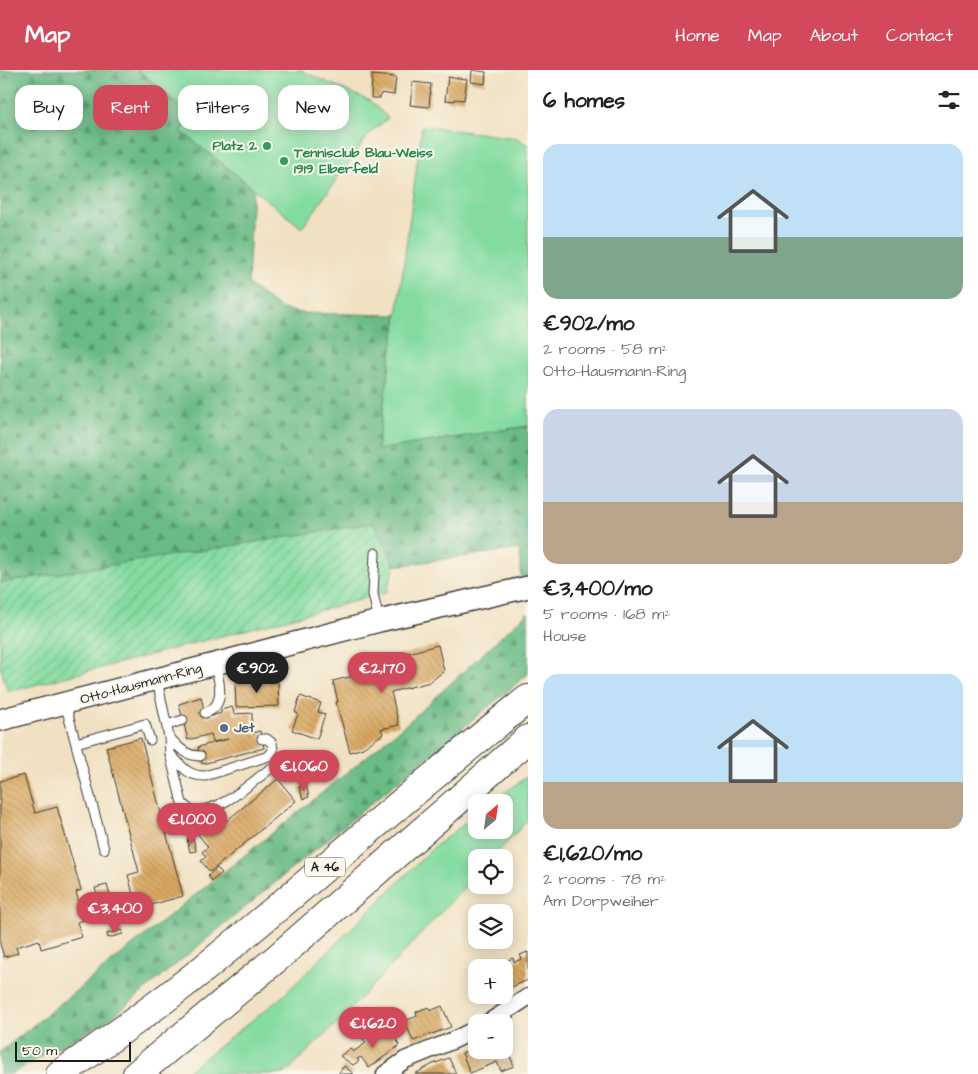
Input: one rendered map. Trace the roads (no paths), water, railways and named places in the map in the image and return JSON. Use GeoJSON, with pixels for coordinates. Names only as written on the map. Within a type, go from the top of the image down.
{"type":"FeatureCollection","features":[{"type":"Feature","properties":{"kind":"highway","name":"A 46"},"geometry":{"type":"LineString","coordinates":[[60,1074],[120,1032],[206,966],[528,699]]}},
{"type":"Feature","properties":{"kind":"highway","name":"A 46"},"geometry":{"type":"LineString","coordinates":[[138,1074],[276,959],[528,738]]}},
{"type":"Feature","properties":{"kind":"street","name":"Otto-Hausmann-Ring"},"geometry":{"type":"LineString","coordinates":[[0,720],[379,621],[528,587]]}},
{"type":"Feature","properties":{"kind":"street","name":"Otto-Hausmann-Ring"},"geometry":{"type":"LineString","coordinates":[[485,596],[528,596]]}},
{"type":"Feature","properties":{"kind":"street"},"geometry":{"type":"LineString","coordinates":[[501,1014],[528,997]]}},
{"type":"Feature","properties":{"kind":"street"},"geometry":{"type":"LineString","coordinates":[[385,1074],[405,1060],[468,1033]]}},
{"type":"Feature","properties":{"kind":"lane"},"geometry":{"type":"LineString","coordinates":[[375,553],[373,594],[379,621]]}},
{"type":"Feature","properties":{"kind":"lane"},"geometry":{"type":"LineString","coordinates":[[205,713],[210,712],[217,702],[221,691],[215,664]]}},
{"type":"Feature","properties":{"kind":"lane"},"geometry":{"type":"LineString","coordinates":[[157,679],[167,725],[170,754],[182,803],[191,811],[202,812],[223,804],[270,769]]}},
{"type":"Feature","properties":{"kind":"lane"},"geometry":{"type":"LineString","coordinates":[[65,703],[104,849]]}},
{"type":"Feature","properties":{"kind":"lane"},"geometry":{"type":"LineString","coordinates":[[167,725],[183,720]]}},
{"type":"Feature","properties":{"kind":"lane"},"geometry":{"type":"LineString","coordinates":[[76,743],[145,724],[150,740]]}},
{"type":"Feature","properties":{"kind":"lane"},"geometry":{"type":"LineString","coordinates":[[169,737],[180,749],[192,756],[200,756]]}},
{"type":"Feature","properties":{"kind":"lane"},"geometry":{"type":"LineString","coordinates":[[170,754],[186,771],[195,776],[205,776],[269,756],[273,750],[272,743],[267,739],[262,739]]}},
{"type":"Feature","properties":{"kind":"place","name":"Platz 2"},"geometry":{"type":"Point","coordinates":[267,146]}},
{"type":"Feature","properties":{"kind":"place","name":"Tennisclub Blau-Weiss 1919 Elberfeld"},"geometry":{"type":"Point","coordinates":[284,161]}},
{"type":"Feature","properties":{"kind":"place","name":"Jet"},"geometry":{"type":"Point","coordinates":[224,728]}}]}
